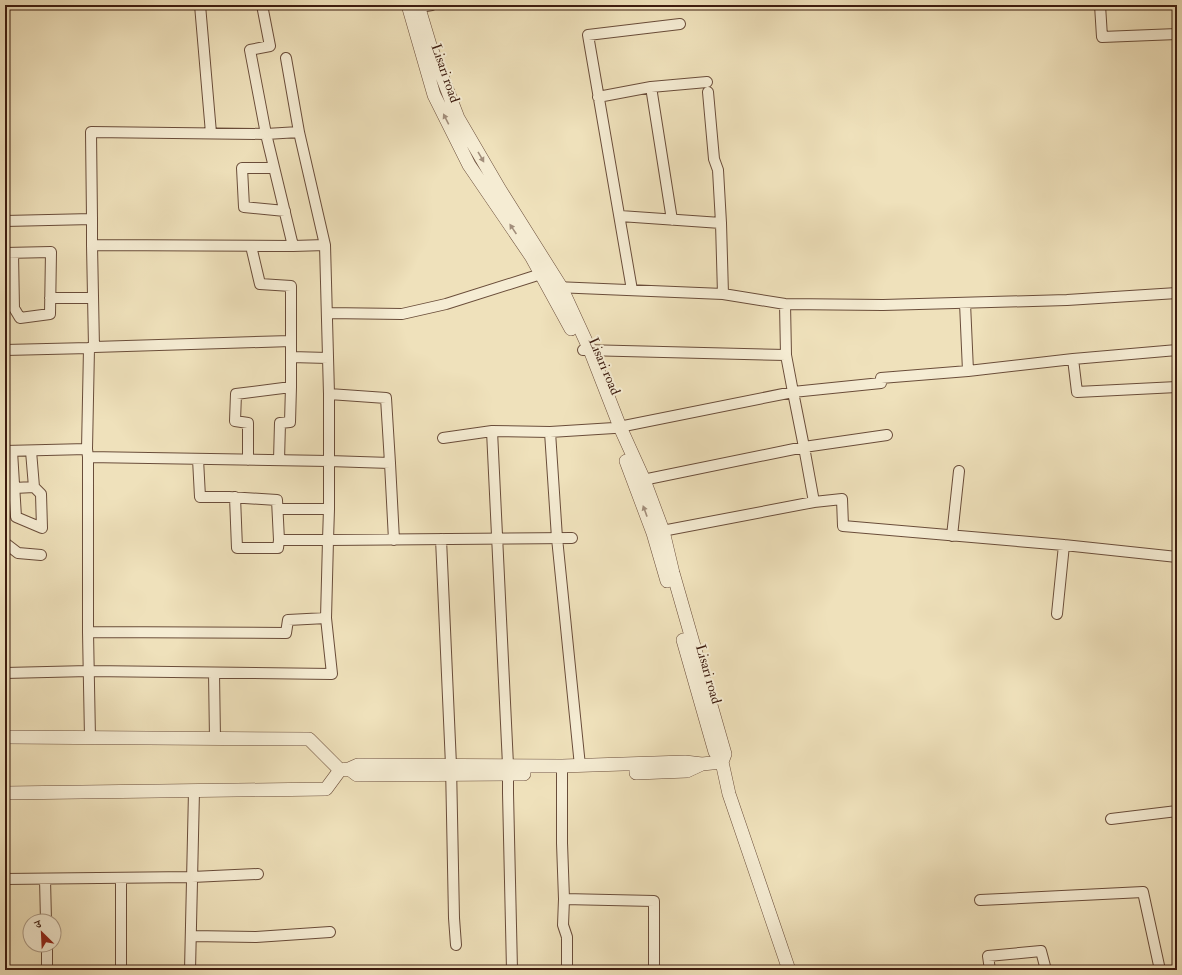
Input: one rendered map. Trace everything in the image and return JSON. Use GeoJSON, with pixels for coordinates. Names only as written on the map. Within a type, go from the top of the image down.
{"type":"FeatureCollection","features":[{"type":"Feature","properties":{"kind":"street"},"geometry":{"type":"LineString","coordinates":[[200,5],[211,133]]}},
{"type":"Feature","properties":{"kind":"street"},"geometry":{"type":"LineString","coordinates":[[262,5],[270,46],[250,50],[266,134],[293,246]]}},
{"type":"Feature","properties":{"kind":"street"},"geometry":{"type":"LineString","coordinates":[[413,6],[432,5]]}},
{"type":"Feature","properties":{"kind":"street"},"geometry":{"type":"LineString","coordinates":[[1100,5],[1102,37],[1177,34]]}},
{"type":"Feature","properties":{"kind":"street","name":"Lisari road"},"geometry":{"type":"LineString","coordinates":[[413,6],[434,95],[469,165],[542,274],[555,286]]}},
{"type":"Feature","properties":{"kind":"street","name":"Lisari road"},"geometry":{"type":"LineString","coordinates":[[413,6],[430,45],[458,118],[555,286],[586,350],[639,481],[673,573],[725,754],[722,762],[729,794],[789,970]]}},
{"type":"Feature","properties":{"kind":"street"},"geometry":{"type":"LineString","coordinates":[[632,290],[588,35],[680,24]]}},
{"type":"Feature","properties":{"kind":"street"},"geometry":{"type":"LineString","coordinates":[[5,673],[89,671],[332,674],[326,618],[329,508],[329,394],[325,245],[299,132],[286,58]]}},
{"type":"Feature","properties":{"kind":"street"},"geometry":{"type":"LineString","coordinates":[[598,97],[651,87],[708,87],[714,159],[718,170],[723,294]]}},
{"type":"Feature","properties":{"kind":"street"},"geometry":{"type":"LineString","coordinates":[[651,87],[672,220]]}},
{"type":"Feature","properties":{"kind":"street"},"geometry":{"type":"LineString","coordinates":[[90,738],[87,453],[93,298],[91,132],[266,134],[299,132]]}},
{"type":"Feature","properties":{"kind":"street"},"geometry":{"type":"LineString","coordinates":[[274,168],[242,168],[244,207],[285,211]]}},
{"type":"Feature","properties":{"kind":"street"},"geometry":{"type":"LineString","coordinates":[[620,216],[721,223]]}},
{"type":"Feature","properties":{"kind":"street"},"geometry":{"type":"LineString","coordinates":[[5,221],[92,219]]}},
{"type":"Feature","properties":{"kind":"street"},"geometry":{"type":"LineString","coordinates":[[92,245],[325,245]]}},
{"type":"Feature","properties":{"kind":"street"},"geometry":{"type":"LineString","coordinates":[[251,246],[260,284],[291,286],[290,422],[280,423],[279,460]]}},
{"type":"Feature","properties":{"kind":"street"},"geometry":{"type":"LineString","coordinates":[[51,252],[50,314],[20,318],[14,308],[9,253],[51,252]]}},
{"type":"Feature","properties":{"kind":"street"},"geometry":{"type":"LineString","coordinates":[[327,313],[402,314],[446,304],[542,274]]}},
{"type":"Feature","properties":{"kind":"street"},"geometry":{"type":"LineString","coordinates":[[555,286],[723,294],[785,304],[883,305],[965,303],[1177,293]]}},
{"type":"Feature","properties":{"kind":"street"},"geometry":{"type":"LineString","coordinates":[[50,298],[93,298]]}},
{"type":"Feature","properties":{"kind":"street"},"geometry":{"type":"LineString","coordinates":[[965,303],[968,371]]}},
{"type":"Feature","properties":{"kind":"street"},"geometry":{"type":"LineString","coordinates":[[785,304],[786,355],[814,502]]}},
{"type":"Feature","properties":{"kind":"street"},"geometry":{"type":"LineString","coordinates":[[5,350],[291,341]]}},
{"type":"Feature","properties":{"kind":"street"},"geometry":{"type":"LineString","coordinates":[[586,350],[786,355]]}},
{"type":"Feature","properties":{"kind":"street"},"geometry":{"type":"LineString","coordinates":[[443,438],[492,431],[550,432],[617,428],[793,392],[881,383],[881,378],[968,371],[1073,359],[1177,350]]}},
{"type":"Feature","properties":{"kind":"street"},"geometry":{"type":"LineString","coordinates":[[291,357],[328,358]]}},
{"type":"Feature","properties":{"kind":"street"},"geometry":{"type":"LineString","coordinates":[[1073,359],[1077,392],[1177,387]]}},
{"type":"Feature","properties":{"kind":"street"},"geometry":{"type":"LineString","coordinates":[[248,460],[248,423],[235,421],[236,394],[291,387]]}},
{"type":"Feature","properties":{"kind":"street"},"geometry":{"type":"LineString","coordinates":[[329,394],[386,398],[394,540]]}},
{"type":"Feature","properties":{"kind":"street"},"geometry":{"type":"LineString","coordinates":[[492,431],[508,770],[512,970]]}},
{"type":"Feature","properties":{"kind":"street"},"geometry":{"type":"LineString","coordinates":[[550,432],[557,538],[580,766]]}},
{"type":"Feature","properties":{"kind":"street"},"geometry":{"type":"LineString","coordinates":[[639,481],[804,447],[887,435]]}},
{"type":"Feature","properties":{"kind":"street"},"geometry":{"type":"LineString","coordinates":[[31,451],[34,487],[41,494],[42,528],[16,517],[14,488],[8,451],[31,451],[87,453],[198,459],[390,463]]}},
{"type":"Feature","properties":{"kind":"street"},"geometry":{"type":"LineString","coordinates":[[198,459],[200,497],[235,497],[277,500],[280,540],[278,548],[237,548],[235,497]]}},
{"type":"Feature","properties":{"kind":"street"},"geometry":{"type":"LineString","coordinates":[[952,536],[959,471]]}},
{"type":"Feature","properties":{"kind":"street"},"geometry":{"type":"LineString","coordinates":[[14,488],[34,487]]}},
{"type":"Feature","properties":{"kind":"street"},"geometry":{"type":"LineString","coordinates":[[658,532],[814,502],[842,499],[844,526],[1064,545],[1177,557]]}},
{"type":"Feature","properties":{"kind":"street"},"geometry":{"type":"LineString","coordinates":[[278,509],[329,508]]}},
{"type":"Feature","properties":{"kind":"street"},"geometry":{"type":"LineString","coordinates":[[280,540],[572,538]]}},
{"type":"Feature","properties":{"kind":"street"},"geometry":{"type":"LineString","coordinates":[[441,539],[451,770],[456,945]]}},
{"type":"Feature","properties":{"kind":"street"},"geometry":{"type":"LineString","coordinates":[[5,543],[18,553],[41,555]]}},
{"type":"Feature","properties":{"kind":"street"},"geometry":{"type":"LineString","coordinates":[[1057,614],[1064,545]]}},
{"type":"Feature","properties":{"kind":"street"},"geometry":{"type":"LineString","coordinates":[[88,632],[286,633],[288,620],[326,618]]}},
{"type":"Feature","properties":{"kind":"street"},"geometry":{"type":"LineString","coordinates":[[214,673],[215,739]]}},
{"type":"Feature","properties":{"kind":"street"},"geometry":{"type":"LineString","coordinates":[[5,737],[309,739],[344,769]]}},
{"type":"Feature","properties":{"kind":"street"},"geometry":{"type":"LineString","coordinates":[[5,793],[326,789],[344,769],[358,765],[372,770],[561,770],[645,768],[685,762],[702,764],[722,762]]}},
{"type":"Feature","properties":{"kind":"street"},"geometry":{"type":"LineString","coordinates":[[561,770],[580,766],[645,768]]}},
{"type":"Feature","properties":{"kind":"street"},"geometry":{"type":"LineString","coordinates":[[561,770],[564,899],[563,925],[567,937],[567,970]]}},
{"type":"Feature","properties":{"kind":"street"},"geometry":{"type":"LineString","coordinates":[[190,970],[194,791]]}},
{"type":"Feature","properties":{"kind":"street"},"geometry":{"type":"LineString","coordinates":[[1111,819],[1177,811]]}},
{"type":"Feature","properties":{"kind":"street"},"geometry":{"type":"LineString","coordinates":[[5,880],[192,877],[258,874]]}},
{"type":"Feature","properties":{"kind":"street"},"geometry":{"type":"LineString","coordinates":[[121,878],[121,970]]}},
{"type":"Feature","properties":{"kind":"street"},"geometry":{"type":"LineString","coordinates":[[45,879],[46,913]]}},
{"type":"Feature","properties":{"kind":"street"},"geometry":{"type":"LineString","coordinates":[[980,900],[1142,892],[1160,970]]}},
{"type":"Feature","properties":{"kind":"street"},"geometry":{"type":"LineString","coordinates":[[564,899],[654,901],[654,970]]}},
{"type":"Feature","properties":{"kind":"street"},"geometry":{"type":"LineString","coordinates":[[191,936],[256,937],[330,932]]}},
{"type":"Feature","properties":{"kind":"street"},"geometry":{"type":"LineString","coordinates":[[990,970],[988,956],[1041,951],[1046,970]]}},
{"type":"Feature","properties":{"kind":"street"},"geometry":{"type":"LineString","coordinates":[[47,953],[47,970]]}}]}
